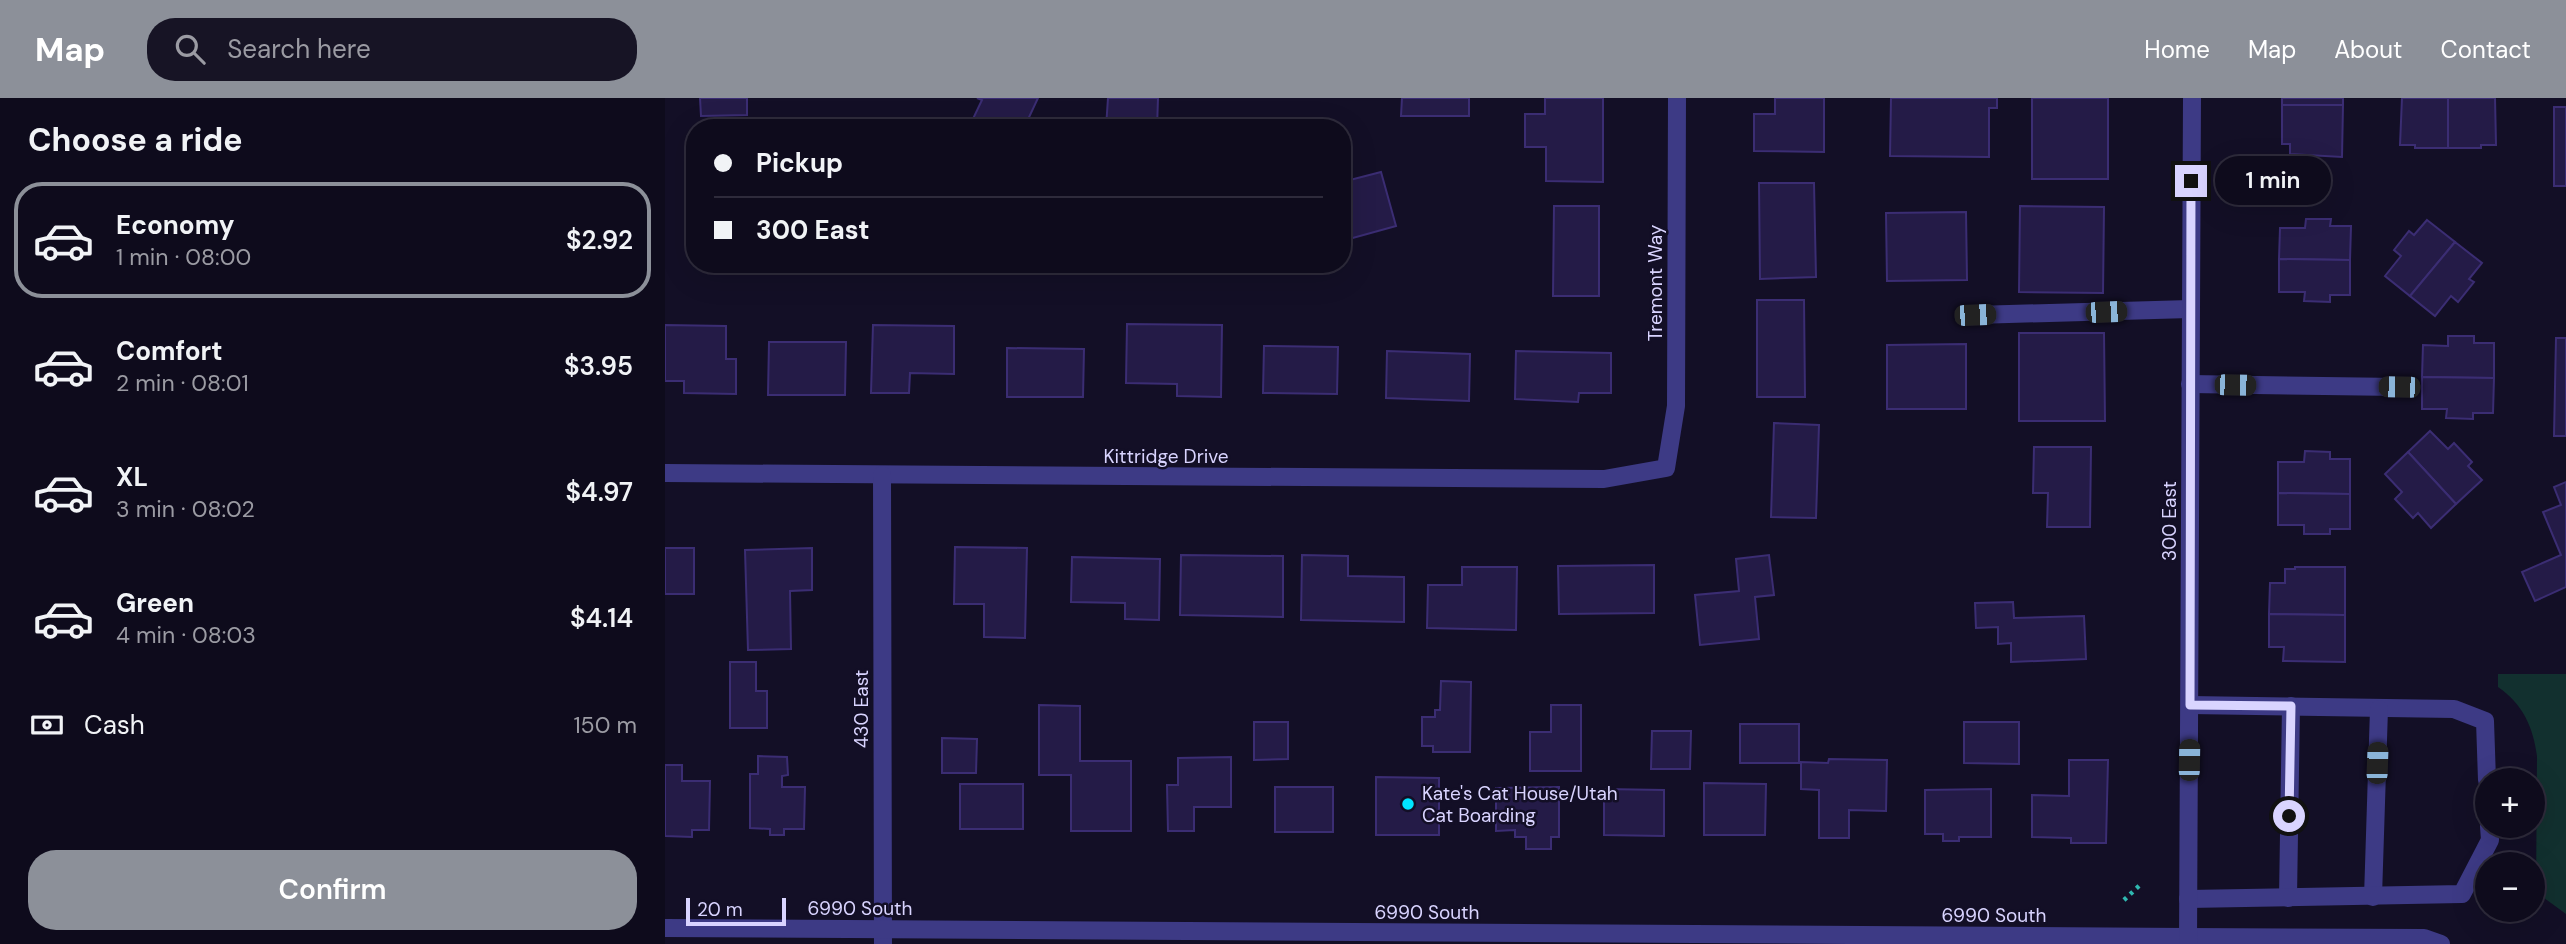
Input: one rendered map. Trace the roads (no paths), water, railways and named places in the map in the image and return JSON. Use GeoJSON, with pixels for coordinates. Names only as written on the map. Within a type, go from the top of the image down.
{"type":"FeatureCollection","features":[{"type":"Feature","properties":{"kind":"street","name":"Tremont Way"},"geometry":{"type":"LineString","coordinates":[[1666,468],[1676,406],[1678,98]]}},
{"type":"Feature","properties":{"kind":"street","name":"300 East"},"geometry":{"type":"LineString","coordinates":[[2188,941],[2192,98]]}},
{"type":"Feature","properties":{"kind":"street"},"geometry":{"type":"LineString","coordinates":[[1975,315],[2190,309]]}},
{"type":"Feature","properties":{"kind":"street"},"geometry":{"type":"LineString","coordinates":[[2190,384],[2399,387]]}},
{"type":"Feature","properties":{"kind":"street","name":"Kittridge Drive"},"geometry":{"type":"LineString","coordinates":[[665,473],[1604,479],[1666,468]]}},
{"type":"Feature","properties":{"kind":"street","name":"430 East"},"geometry":{"type":"LineString","coordinates":[[882,475],[883,937]]}},
{"type":"Feature","properties":{"kind":"street"},"geometry":{"type":"LineString","coordinates":[[2190,705],[2454,709],[2484,721],[2486,768]]}},
{"type":"Feature","properties":{"kind":"street"},"geometry":{"type":"LineString","coordinates":[[2288,898],[2291,706]]}},
{"type":"Feature","properties":{"kind":"street"},"geometry":{"type":"LineString","coordinates":[[2373,897],[2379,709]]}},
{"type":"Feature","properties":{"kind":"street"},"geometry":{"type":"LineString","coordinates":[[2188,899],[2462,894],[2490,838]]}},
{"type":"Feature","properties":{"kind":"street","name":"6990 South"},"geometry":{"type":"LineString","coordinates":[[665,928],[883,937],[2188,941],[2380,941],[2424,938],[2441,944]]}},
{"type":"Feature","properties":{"kind":"place","name":"Kate's Cat House/Utah Cat Boarding"},"geometry":{"type":"Point","coordinates":[1408,804]}}]}
